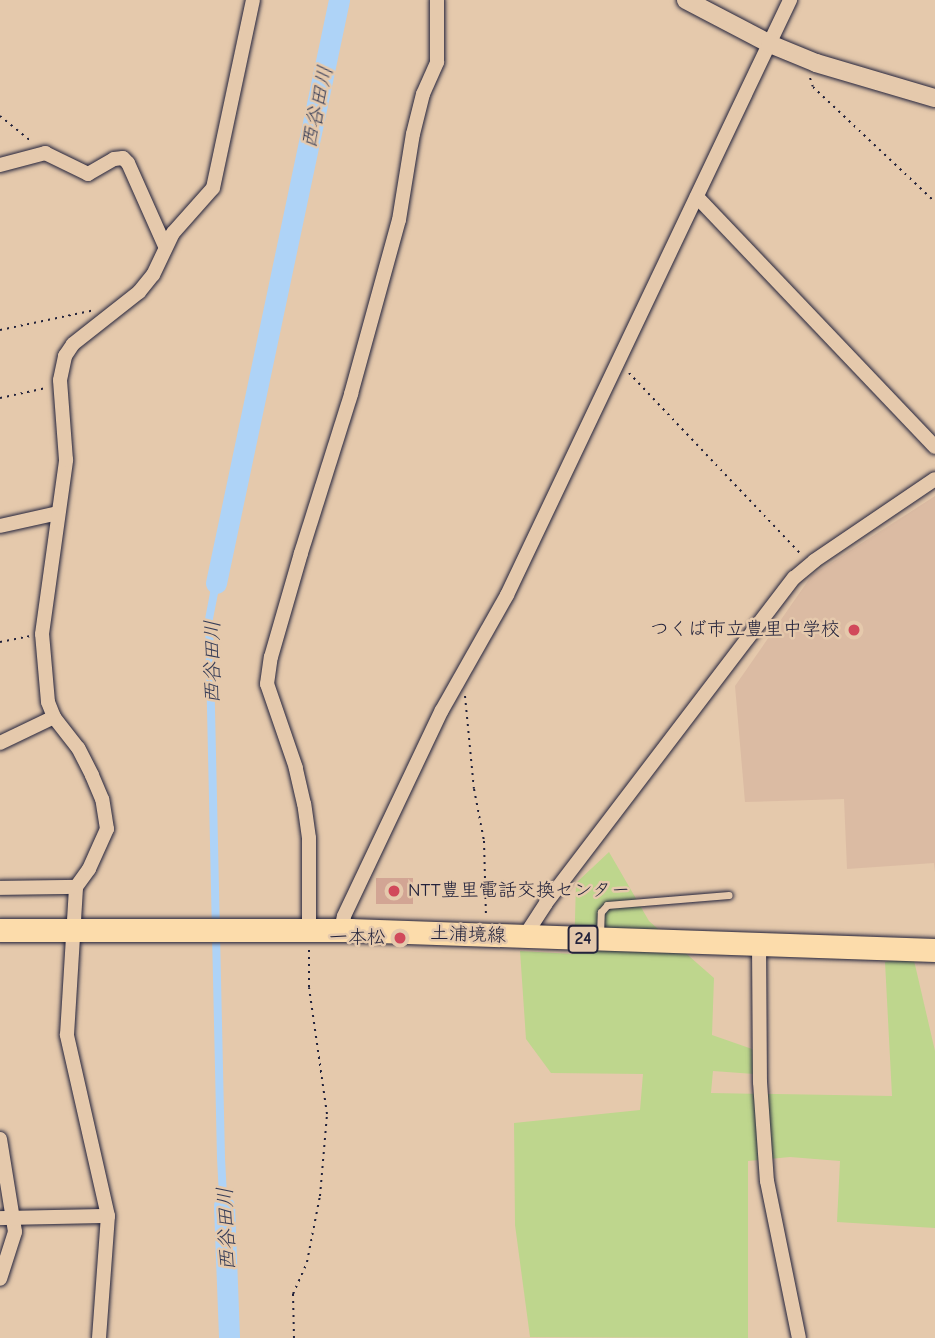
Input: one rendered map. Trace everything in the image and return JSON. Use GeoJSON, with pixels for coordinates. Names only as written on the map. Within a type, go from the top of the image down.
{"type":"FeatureCollection","features":[{"type":"Feature","properties":{"kind":"main road","name":"土浦境線"},"geometry":{"type":"LineString","coordinates":[[0,930],[309,929],[935,950]]}},
{"type":"Feature","properties":{"kind":"street"},"geometry":{"type":"LineString","coordinates":[[99,1338],[108,1216],[67,1035],[76,887],[89,869],[107,829],[102,799],[92,775],[78,748],[54,717],[48,702],[42,634],[66,460],[61,385],[65,356],[73,344],[139,292],[153,275],[165,246],[213,188],[253,0]]}},
{"type":"Feature","properties":{"kind":"street"},"geometry":{"type":"LineString","coordinates":[[309,929],[309,838],[304,804],[296,768],[267,684],[271,657],[351,394],[399,220],[413,134],[424,94],[437,62],[437,0]]}},
{"type":"Feature","properties":{"kind":"street"},"geometry":{"type":"LineString","coordinates":[[687,0],[770,44],[813,62],[873,83],[935,98]]}},
{"type":"Feature","properties":{"kind":"street"},"geometry":{"type":"LineString","coordinates":[[341,930],[344,916],[460,678],[507,595],[790,0]]}},
{"type":"Feature","properties":{"kind":"street"},"geometry":{"type":"LineString","coordinates":[[0,165],[46,153],[88,174],[114,159],[123,158],[128,163],[165,246]]}},
{"type":"Feature","properties":{"kind":"street"},"geometry":{"type":"LineString","coordinates":[[697,197],[935,447]]}},
{"type":"Feature","properties":{"kind":"street"},"geometry":{"type":"LineString","coordinates":[[528,938],[528,932],[546,903],[794,578],[810,564],[935,480]]}},
{"type":"Feature","properties":{"kind":"street"},"geometry":{"type":"LineString","coordinates":[[0,526],[58,513]]}},
{"type":"Feature","properties":{"kind":"street"},"geometry":{"type":"LineString","coordinates":[[0,743],[54,717]]}},
{"type":"Feature","properties":{"kind":"street"},"geometry":{"type":"LineString","coordinates":[[0,888],[76,887]]}},
{"type":"Feature","properties":{"kind":"street"},"geometry":{"type":"LineString","coordinates":[[759,943],[760,1082],[767,1181],[799,1338]]}},
{"type":"Feature","properties":{"kind":"street"},"geometry":{"type":"LineString","coordinates":[[0,1139],[7,1218],[15,1232],[0,1279]]}},
{"type":"Feature","properties":{"kind":"street"},"geometry":{"type":"LineString","coordinates":[[7,1218],[108,1216]]}},
{"type":"Feature","properties":{"kind":"lane"},"geometry":{"type":"LineString","coordinates":[[600,939],[601,912],[607,905],[729,895]]}},
{"type":"Feature","properties":{"kind":"path"},"geometry":{"type":"LineString","coordinates":[[813,62],[810,79],[813,87],[935,202]]}},
{"type":"Feature","properties":{"kind":"path"},"geometry":{"type":"LineString","coordinates":[[0,116],[46,153]]}},
{"type":"Feature","properties":{"kind":"path"},"geometry":{"type":"LineString","coordinates":[[0,330],[101,309],[113,314]]}},
{"type":"Feature","properties":{"kind":"path"},"geometry":{"type":"LineString","coordinates":[[619,362],[810,564]]}},
{"type":"Feature","properties":{"kind":"path"},"geometry":{"type":"LineString","coordinates":[[0,398],[61,385]]}},
{"type":"Feature","properties":{"kind":"path"},"geometry":{"type":"LineString","coordinates":[[0,642],[42,634]]}},
{"type":"Feature","properties":{"kind":"path"},"geometry":{"type":"LineString","coordinates":[[460,678],[464,691],[474,789],[484,832],[485,936]]}},
{"type":"Feature","properties":{"kind":"path"},"geometry":{"type":"LineString","coordinates":[[293,1338],[293,1294],[307,1262],[320,1196],[327,1114],[309,987],[309,929]]}},
{"type":"Feature","properties":{"kind":"shaded area","name":"つくば市立豊里中学校"},"geometry":{"type":"Polygon","coordinates":[[[935,496],[935,872],[934,863],[847,869],[844,799],[745,802],[735,686],[812,575],[935,496]]]}},
{"type":"Feature","properties":{"kind":"green space"},"geometry":{"type":"Polygon","coordinates":[[[609,852],[649,921],[714,978],[712,1035],[755,1050],[754,1074],[713,1071],[711,1093],[892,1096],[885,962],[913,956],[935,1051],[935,1228],[837,1222],[840,1161],[790,1157],[748,1161],[748,1338],[530,1337],[515,1225],[514,1123],[640,1110],[643,1074],[551,1073],[526,1039],[520,951],[574,954],[576,883],[609,852]]]}},
{"type":"Feature","properties":{"kind":"water"},"geometry":{"type":"Polygon","coordinates":[[[217,556],[225,558],[213,619],[229,1235],[221,1235],[217,1158],[205,619],[217,556]]]}},
{"type":"Feature","properties":{"kind":"building","name":"NTT豊里電話交換センター"},"geometry":{"type":"Polygon","coordinates":[[[376,878],[413,878],[413,904],[376,904],[376,878]]]}},
{"type":"Feature","properties":{"kind":"waterway","name":"西谷田川"},"geometry":{"type":"LineString","coordinates":[[216,583],[339,0]]}},
{"type":"Feature","properties":{"kind":"waterway","name":"西谷田川"},"geometry":{"type":"LineString","coordinates":[[224,1206],[229,1338]]}},
{"type":"Feature","properties":{"kind":"place","name":"つくば市立豊里中学校"},"geometry":{"type":"Point","coordinates":[854,630]}},
{"type":"Feature","properties":{"kind":"place","name":"NTT豊里電話交換センター"},"geometry":{"type":"Point","coordinates":[394,891]}},
{"type":"Feature","properties":{"kind":"place","name":"一本松"},"geometry":{"type":"Point","coordinates":[400,938]}}]}
